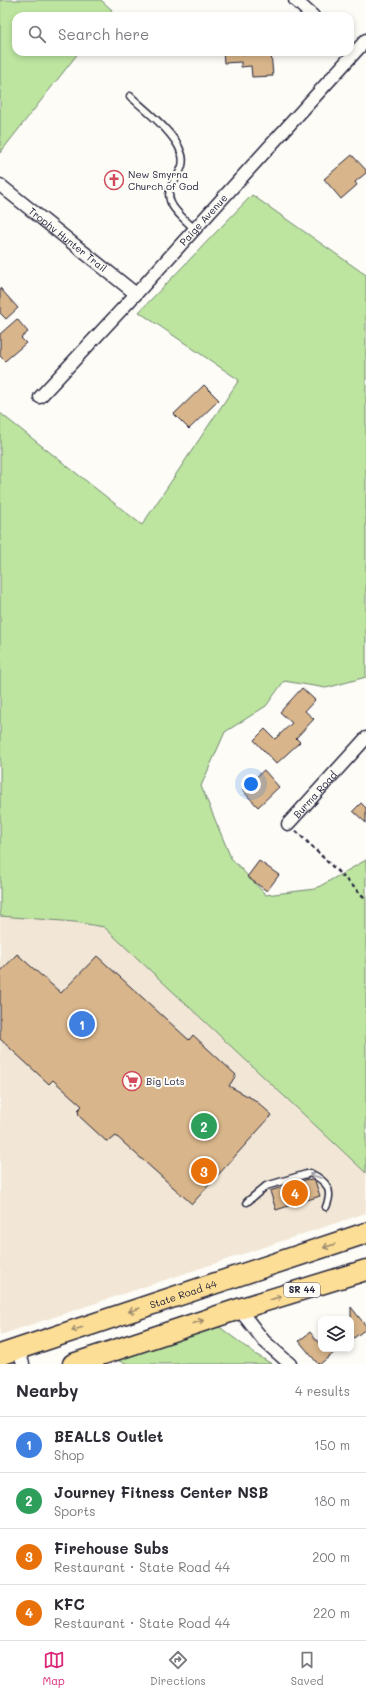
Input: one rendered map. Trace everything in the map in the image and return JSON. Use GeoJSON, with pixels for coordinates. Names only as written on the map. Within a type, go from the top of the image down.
{"type":"FeatureCollection","features":[{"type":"Feature","properties":{"kind":"main road","name":"State Road 44"},"geometry":{"type":"LineString","coordinates":[[14,1356],[366,1233]]}},
{"type":"Feature","properties":{"kind":"main road","name":"SR 44"},"geometry":{"type":"LineString","coordinates":[[81,1363],[239,1309],[366,1270]]}},
{"type":"Feature","properties":{"kind":"street"},"geometry":{"type":"LineString","coordinates":[[295,0],[308,12]]}},
{"type":"Feature","properties":{"kind":"street","name":"Paige Avenue"},"geometry":{"type":"LineString","coordinates":[[354,50],[366,40]]}},
{"type":"Feature","properties":{"kind":"street","name":"Paige Avenue"},"geometry":{"type":"LineString","coordinates":[[40,398],[195,230],[348,56]]}},
{"type":"Feature","properties":{"kind":"street","name":"Trophy Hunter Trail"},"geometry":{"type":"LineString","coordinates":[[0,185],[136,294]]}},
{"type":"Feature","properties":{"kind":"street","name":"Burma Road"},"geometry":{"type":"LineString","coordinates":[[288,824],[366,738]]}},
{"type":"Feature","properties":{"kind":"street"},"geometry":{"type":"LineString","coordinates":[[239,1309],[264,1342],[290,1364]]}},
{"type":"Feature","properties":{"kind":"lane"},"geometry":{"type":"LineString","coordinates":[[130,96],[174,139],[182,152],[183,161],[181,170],[168,190],[169,196],[172,206],[195,230]]}},
{"type":"Feature","properties":{"kind":"lane"},"geometry":{"type":"LineString","coordinates":[[247,1202],[266,1186],[310,1173],[321,1178],[328,1186],[330,1198],[326,1207]]}},
{"type":"Feature","properties":{"kind":"path","name":"Burma Road"},"geometry":{"type":"LineString","coordinates":[[288,824],[366,899]]}},
{"type":"Feature","properties":{"kind":"shaded area"},"geometry":{"type":"Polygon","coordinates":[[[0,916],[75,922],[104,926],[366,1173],[366,1213],[0,1335],[0,916]]]}},
{"type":"Feature","properties":{"kind":"green space"},"geometry":{"type":"Polygon","coordinates":[[[0,0],[101,0],[112,10],[110,12],[12,12],[12,56],[76,56],[0,153],[0,0]]]}},
{"type":"Feature","properties":{"kind":"green space"},"geometry":{"type":"Polygon","coordinates":[[[252,195],[366,275],[366,677],[326,688],[284,681],[266,706],[225,732],[201,786],[231,858],[266,895],[315,889],[366,860],[366,1173],[104,927],[75,922],[0,916],[0,413],[142,525],[239,380],[139,312],[252,195]]]}},
{"type":"Feature","properties":{"kind":"green space"},"geometry":{"type":"Polygon","coordinates":[[[217,1325],[255,1354],[272,1364],[129,1364],[113,1359],[217,1325]]]}},
{"type":"Feature","properties":{"kind":"building"},"geometry":{"type":"Polygon","coordinates":[[[223,56],[271,56],[273,76],[252,77],[251,66],[241,67],[241,62],[224,63],[223,56]]]}},
{"type":"Feature","properties":{"kind":"building"},"geometry":{"type":"Polygon","coordinates":[[[352,155],[366,170],[366,173],[355,182],[357,185],[341,199],[324,179],[352,155]]]}},
{"type":"Feature","properties":{"kind":"building"},"geometry":{"type":"Polygon","coordinates":[[[0,288],[18,308],[6,319],[0,313],[0,288]]]}},
{"type":"Feature","properties":{"kind":"building"},"geometry":{"type":"Polygon","coordinates":[[[17,319],[28,332],[21,338],[26,343],[5,361],[0,356],[0,334],[17,319]]]}},
{"type":"Feature","properties":{"kind":"building"},"geometry":{"type":"Polygon","coordinates":[[[204,385],[219,400],[189,429],[174,414],[204,385]]]}},
{"type":"Feature","properties":{"kind":"building"},"geometry":{"type":"Polygon","coordinates":[[[302,688],[315,700],[305,711],[314,719],[296,738],[300,742],[276,764],[254,740],[265,729],[275,739],[292,723],[280,712],[302,688]]]}},
{"type":"Feature","properties":{"kind":"building"},"geometry":{"type":"Polygon","coordinates":[[[264,770],[279,787],[258,807],[242,790],[264,770]]]}},
{"type":"Feature","properties":{"kind":"building"},"geometry":{"type":"Polygon","coordinates":[[[361,803],[366,808],[366,823],[353,811],[361,803]]]}},
{"type":"Feature","properties":{"kind":"building"},"geometry":{"type":"Polygon","coordinates":[[[259,861],[279,875],[267,891],[247,877],[259,861]]]}},
{"type":"Feature","properties":{"kind":"building"},"geometry":{"type":"Polygon","coordinates":[[[17,954],[61,993],[97,956],[189,1040],[193,1035],[236,1075],[229,1086],[255,1100],[272,1115],[192,1204],[116,1136],[111,1140],[106,1141],[79,1116],[78,1110],[82,1106],[53,1080],[49,1084],[0,1039],[0,972],[17,954]]]}},
{"type":"Feature","properties":{"kind":"building"},"geometry":{"type":"Polygon","coordinates":[[[308,1179],[315,1181],[320,1196],[276,1210],[270,1191],[308,1179]]]}},
{"type":"Feature","properties":{"kind":"building"},"geometry":{"type":"Polygon","coordinates":[[[351,1307],[366,1326],[366,1329],[354,1338],[354,1316],[351,1316],[351,1307]]]}},
{"type":"Feature","properties":{"kind":"building"},"geometry":{"type":"Polygon","coordinates":[[[310,1332],[318,1342],[318,1352],[335,1352],[318,1364],[299,1341],[310,1332]]]}},
{"type":"Feature","properties":{"kind":"place","name":"New Smyrna Church of God"},"geometry":{"type":"Point","coordinates":[114,180]}},
{"type":"Feature","properties":{"kind":"place","name":"BEALLS Outlet"},"geometry":{"type":"Point","coordinates":[82,1024]}},
{"type":"Feature","properties":{"kind":"place","name":"Big Lots"},"geometry":{"type":"Point","coordinates":[132,1081]}},
{"type":"Feature","properties":{"kind":"place","name":"Journey Fitness Center NSB"},"geometry":{"type":"Point","coordinates":[204,1126]}},
{"type":"Feature","properties":{"kind":"place","name":"Firehouse Subs"},"geometry":{"type":"Point","coordinates":[204,1171]}},
{"type":"Feature","properties":{"kind":"place","name":"KFC"},"geometry":{"type":"Point","coordinates":[295,1193]}}]}
